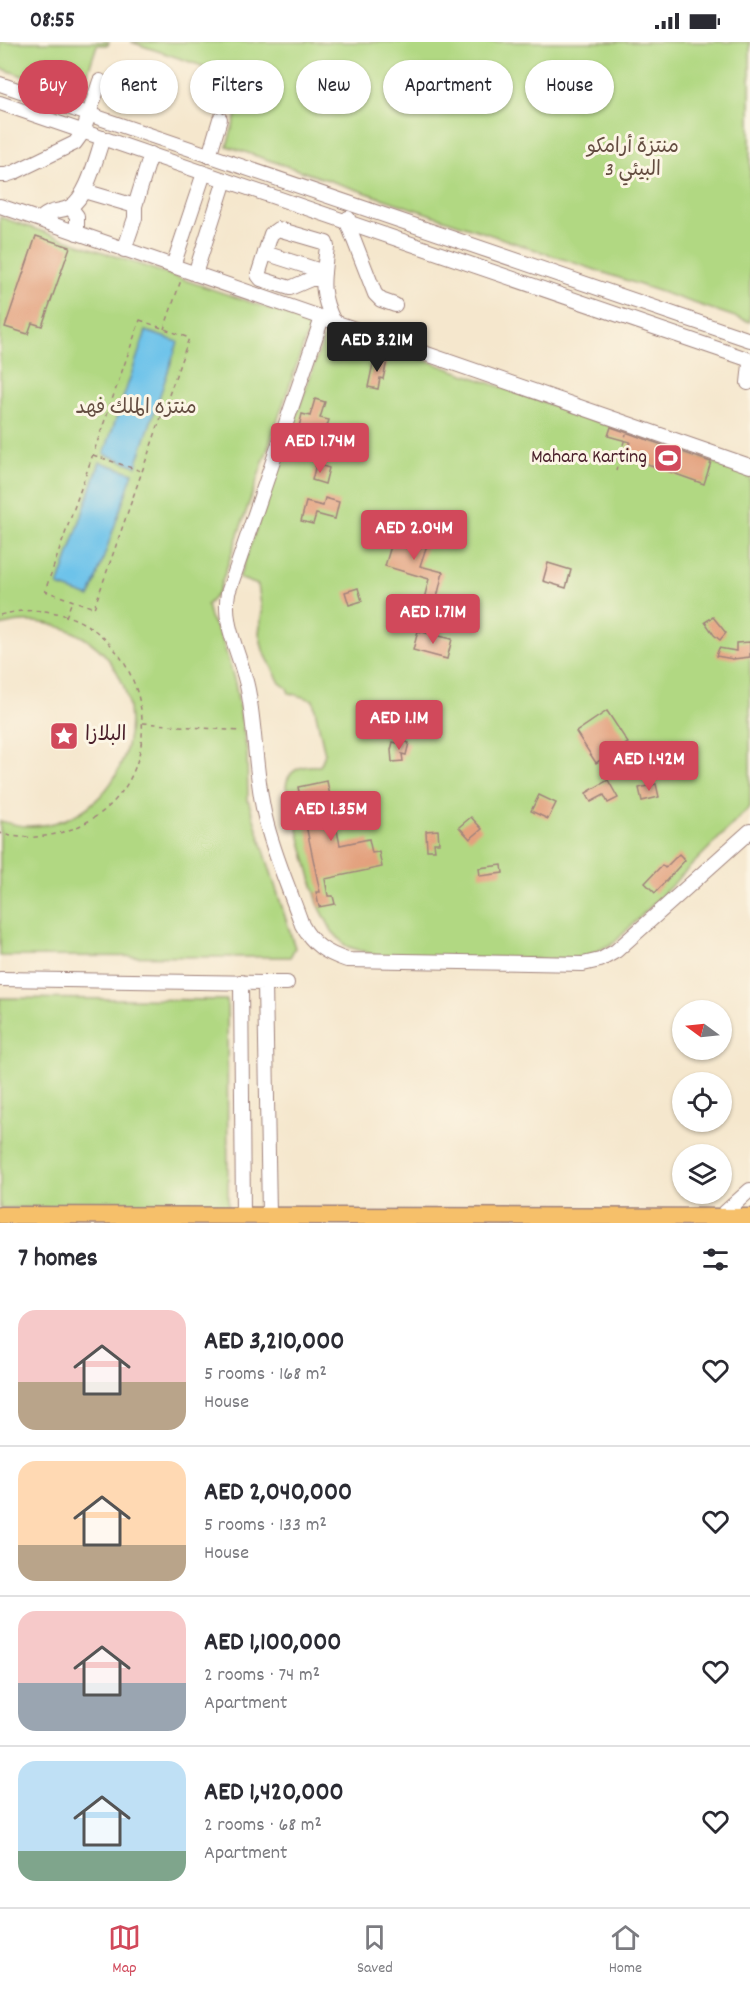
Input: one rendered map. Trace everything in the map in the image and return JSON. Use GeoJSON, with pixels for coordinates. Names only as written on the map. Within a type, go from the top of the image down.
{"type":"FeatureCollection","features":[{"type":"Feature","properties":{"kind":"main road"},"geometry":{"type":"LineString","coordinates":[[0,1215],[750,1217]]}},
{"type":"Feature","properties":{"kind":"street"},"geometry":{"type":"LineString","coordinates":[[0,175],[15,172],[75,143],[83,132],[100,81]]}},
{"type":"Feature","properties":{"kind":"street"},"geometry":{"type":"LineString","coordinates":[[0,84],[750,340]]}},
{"type":"Feature","properties":{"kind":"street"},"geometry":{"type":"LineString","coordinates":[[0,103],[534,285],[750,362],[748,383]]}},
{"type":"Feature","properties":{"kind":"street"},"geometry":{"type":"LineString","coordinates":[[209,156],[220,119]]}},
{"type":"Feature","properties":{"kind":"street"},"geometry":{"type":"LineString","coordinates":[[40,219],[48,212],[70,207],[84,191],[103,138]]}},
{"type":"Feature","properties":{"kind":"street"},"geometry":{"type":"LineString","coordinates":[[183,166],[189,149]]}},
{"type":"Feature","properties":{"kind":"street"},"geometry":{"type":"LineString","coordinates":[[124,250],[135,218],[135,206],[151,154]]}},
{"type":"Feature","properties":{"kind":"street"},"geometry":{"type":"LineString","coordinates":[[184,270],[204,173]]}},
{"type":"Feature","properties":{"kind":"street"},"geometry":{"type":"LineString","coordinates":[[264,193],[269,177]]}},
{"type":"Feature","properties":{"kind":"street"},"geometry":{"type":"LineString","coordinates":[[184,270],[225,180]]}},
{"type":"Feature","properties":{"kind":"street"},"geometry":{"type":"LineString","coordinates":[[84,191],[135,206]]}},
{"type":"Feature","properties":{"kind":"street"},"geometry":{"type":"LineString","coordinates":[[353,205],[347,222],[375,294],[381,300],[395,305]]}},
{"type":"Feature","properties":{"kind":"street"},"geometry":{"type":"LineString","coordinates":[[0,206],[750,466]]}},
{"type":"Feature","properties":{"kind":"street"},"geometry":{"type":"LineString","coordinates":[[70,207],[77,216],[77,233]]}},
{"type":"Feature","properties":{"kind":"street"},"geometry":{"type":"LineString","coordinates":[[323,275],[290,288],[261,279],[258,274],[271,234],[278,229],[326,243],[323,296],[328,320],[228,593],[226,604],[228,624],[243,666],[248,693],[257,779],[265,819],[302,925],[309,938],[320,948],[347,960],[583,964],[600,960],[616,951],[750,831]]}},
{"type":"Feature","properties":{"kind":"street"},"geometry":{"type":"LineString","coordinates":[[265,253],[323,275]]}},
{"type":"Feature","properties":{"kind":"street"},"geometry":{"type":"LineString","coordinates":[[534,285],[540,268]]}},
{"type":"Feature","properties":{"kind":"street"},"geometry":{"type":"LineString","coordinates":[[0,979],[287,983]]}},
{"type":"Feature","properties":{"kind":"street"},"geometry":{"type":"LineString","coordinates":[[241,982],[243,1214]]}},
{"type":"Feature","properties":{"kind":"street"},"geometry":{"type":"LineString","coordinates":[[265,982],[269,1214]]}},
{"type":"Feature","properties":{"kind":"street"},"geometry":{"type":"LineString","coordinates":[[721,1216],[750,1190]]}},
{"type":"Feature","properties":{"kind":"path"},"geometry":{"type":"LineString","coordinates":[[164,329],[184,270]]}},
{"type":"Feature","properties":{"kind":"path"},"geometry":{"type":"LineString","coordinates":[[140,320],[189,338],[94,608],[45,591],[93,455],[140,320]]}},
{"type":"Feature","properties":{"kind":"path"},"geometry":{"type":"LineString","coordinates":[[616,471],[618,457],[629,424]]}},
{"type":"Feature","properties":{"kind":"path"},"geometry":{"type":"LineString","coordinates":[[93,455],[142,471]]}},
{"type":"Feature","properties":{"kind":"path"},"geometry":{"type":"LineString","coordinates":[[66,617],[72,600]]}},
{"type":"Feature","properties":{"kind":"path"},"geometry":{"type":"LineString","coordinates":[[0,615],[32,611],[66,617],[90,627],[106,640],[124,660],[136,684],[142,710],[142,738],[136,764],[123,788],[106,808],[84,824],[58,834],[32,838],[0,833]]}},
{"type":"Feature","properties":{"kind":"path"},"geometry":{"type":"LineString","coordinates":[[142,723],[253,732]]}},
{"type":"Feature","properties":{"kind":"green space"},"geometry":{"type":"Polygon","coordinates":[[[0,42],[109,42],[108,45],[97,45],[88,72],[88,60],[18,60],[18,74],[0,68],[0,42]]]}},
{"type":"Feature","properties":{"kind":"green space","name":"منتزة أرامكو البيئي 3"},"geometry":{"type":"Polygon","coordinates":[[[131,42],[750,42],[750,322],[227,146],[236,114],[284,114],[284,60],[190,60],[190,62],[131,42]]]}},
{"type":"Feature","properties":{"kind":"green space","name":"منتزه الملك فهد"},"geometry":{"type":"Polygon","coordinates":[[[0,217],[311,323],[218,593],[207,605],[210,617],[222,639],[235,683],[247,752],[248,800],[295,948],[290,957],[0,956],[0,821],[27,826],[65,820],[95,801],[116,775],[128,743],[129,710],[120,677],[99,649],[66,629],[50,624],[25,622],[0,626],[0,217]]]}},
{"type":"Feature","properties":{"kind":"green space"},"geometry":{"type":"Polygon","coordinates":[[[328,326],[750,475],[750,807],[614,943],[587,956],[571,959],[384,958],[346,946],[332,931],[318,904],[286,786],[287,780],[294,771],[303,767],[320,766],[325,754],[313,700],[289,693],[287,688],[280,683],[263,650],[259,633],[262,612],[258,585],[239,578],[328,326]]]}},
{"type":"Feature","properties":{"kind":"green space"},"geometry":{"type":"Polygon","coordinates":[[[0,998],[227,1000],[228,1208],[0,1208],[0,998]]]}},
{"type":"Feature","properties":{"kind":"water"},"geometry":{"type":"Polygon","coordinates":[[[146,331],[178,342],[136,466],[104,454],[146,331]]]}},
{"type":"Feature","properties":{"kind":"water"},"geometry":{"type":"Polygon","coordinates":[[[100,462],[133,473],[90,597],[58,586],[100,462]]]}},
{"type":"Feature","properties":{"kind":"building"},"geometry":{"type":"Polygon","coordinates":[[[36,236],[70,247],[42,326],[32,323],[28,334],[5,327],[36,236]]]}},
{"type":"Feature","properties":{"kind":"building"},"geometry":{"type":"Polygon","coordinates":[[[374,359],[387,361],[378,389],[368,387],[374,359]]]}},
{"type":"Feature","properties":{"kind":"building"},"geometry":{"type":"Polygon","coordinates":[[[315,399],[325,402],[320,418],[329,420],[324,435],[299,427],[302,414],[310,416],[315,399]]]}},
{"type":"Feature","properties":{"kind":"building","name":"Mahara Karting"},"geometry":{"type":"Polygon","coordinates":[[[611,427],[711,462],[704,484],[625,456],[630,442],[608,436],[611,427]]]}},
{"type":"Feature","properties":{"kind":"building"},"geometry":{"type":"Polygon","coordinates":[[[316,464],[329,468],[325,484],[312,480],[316,464]]]}},
{"type":"Feature","properties":{"kind":"building"},"geometry":{"type":"Polygon","coordinates":[[[325,498],[339,502],[335,519],[316,514],[313,524],[301,521],[306,502],[323,506],[325,498]]]}},
{"type":"Feature","properties":{"kind":"building"},"geometry":{"type":"Polygon","coordinates":[[[396,529],[429,539],[420,566],[443,572],[436,602],[424,599],[429,579],[385,566],[396,529]]]}},
{"type":"Feature","properties":{"kind":"building"},"geometry":{"type":"Polygon","coordinates":[[[548,563],[571,570],[566,588],[543,581],[548,563]]]}},
{"type":"Feature","properties":{"kind":"building"},"geometry":{"type":"Polygon","coordinates":[[[358,588],[362,601],[349,605],[345,592],[358,588]]]}},
{"type":"Feature","properties":{"kind":"building"},"geometry":{"type":"Polygon","coordinates":[[[713,617],[726,633],[720,640],[705,622],[713,617]]]}},
{"type":"Feature","properties":{"kind":"building"},"geometry":{"type":"Polygon","coordinates":[[[418,631],[452,639],[447,659],[413,650],[418,631]]]}},
{"type":"Feature","properties":{"kind":"building"},"geometry":{"type":"Polygon","coordinates":[[[750,642],[750,657],[733,659],[716,656],[719,648],[736,651],[736,643],[750,642]]]}},
{"type":"Feature","properties":{"kind":"building"},"geometry":{"type":"Polygon","coordinates":[[[607,711],[628,743],[596,763],[576,732],[607,711]]]}},
{"type":"Feature","properties":{"kind":"building"},"geometry":{"type":"Polygon","coordinates":[[[398,739],[409,743],[406,755],[402,754],[403,761],[392,762],[393,742],[397,743],[398,739]]]}},
{"type":"Feature","properties":{"kind":"building"},"geometry":{"type":"Polygon","coordinates":[[[608,780],[618,798],[608,803],[604,795],[591,802],[586,793],[608,780]]]}},
{"type":"Feature","properties":{"kind":"building"},"geometry":{"type":"Polygon","coordinates":[[[327,781],[340,845],[369,839],[372,853],[379,852],[382,867],[325,879],[328,896],[333,896],[335,904],[319,907],[316,892],[320,892],[298,787],[327,781]]]}},
{"type":"Feature","properties":{"kind":"building"},"geometry":{"type":"Polygon","coordinates":[[[656,784],[659,797],[642,801],[639,788],[656,784]]]}},
{"type":"Feature","properties":{"kind":"building"},"geometry":{"type":"Polygon","coordinates":[[[539,795],[556,803],[548,819],[531,811],[539,795]]]}},
{"type":"Feature","properties":{"kind":"building"},"geometry":{"type":"Polygon","coordinates":[[[471,817],[482,829],[470,839],[459,827],[471,817]]]}},
{"type":"Feature","properties":{"kind":"building"},"geometry":{"type":"Polygon","coordinates":[[[438,830],[439,843],[434,843],[435,850],[427,850],[426,831],[438,830]]]}},
{"type":"Feature","properties":{"kind":"building"},"geometry":{"type":"Polygon","coordinates":[[[679,854],[685,860],[655,893],[645,883],[662,865],[665,868],[679,854]]]}},
{"type":"Feature","properties":{"kind":"building"},"geometry":{"type":"Polygon","coordinates":[[[502,865],[503,873],[480,876],[479,868],[502,865]]]}},
{"type":"Feature","properties":{"kind":"place","name":"Mahara Karting"},"geometry":{"type":"Point","coordinates":[668,458]}},
{"type":"Feature","properties":{"kind":"place","name":"البلازا"},"geometry":{"type":"Point","coordinates":[64,736]}}]}
